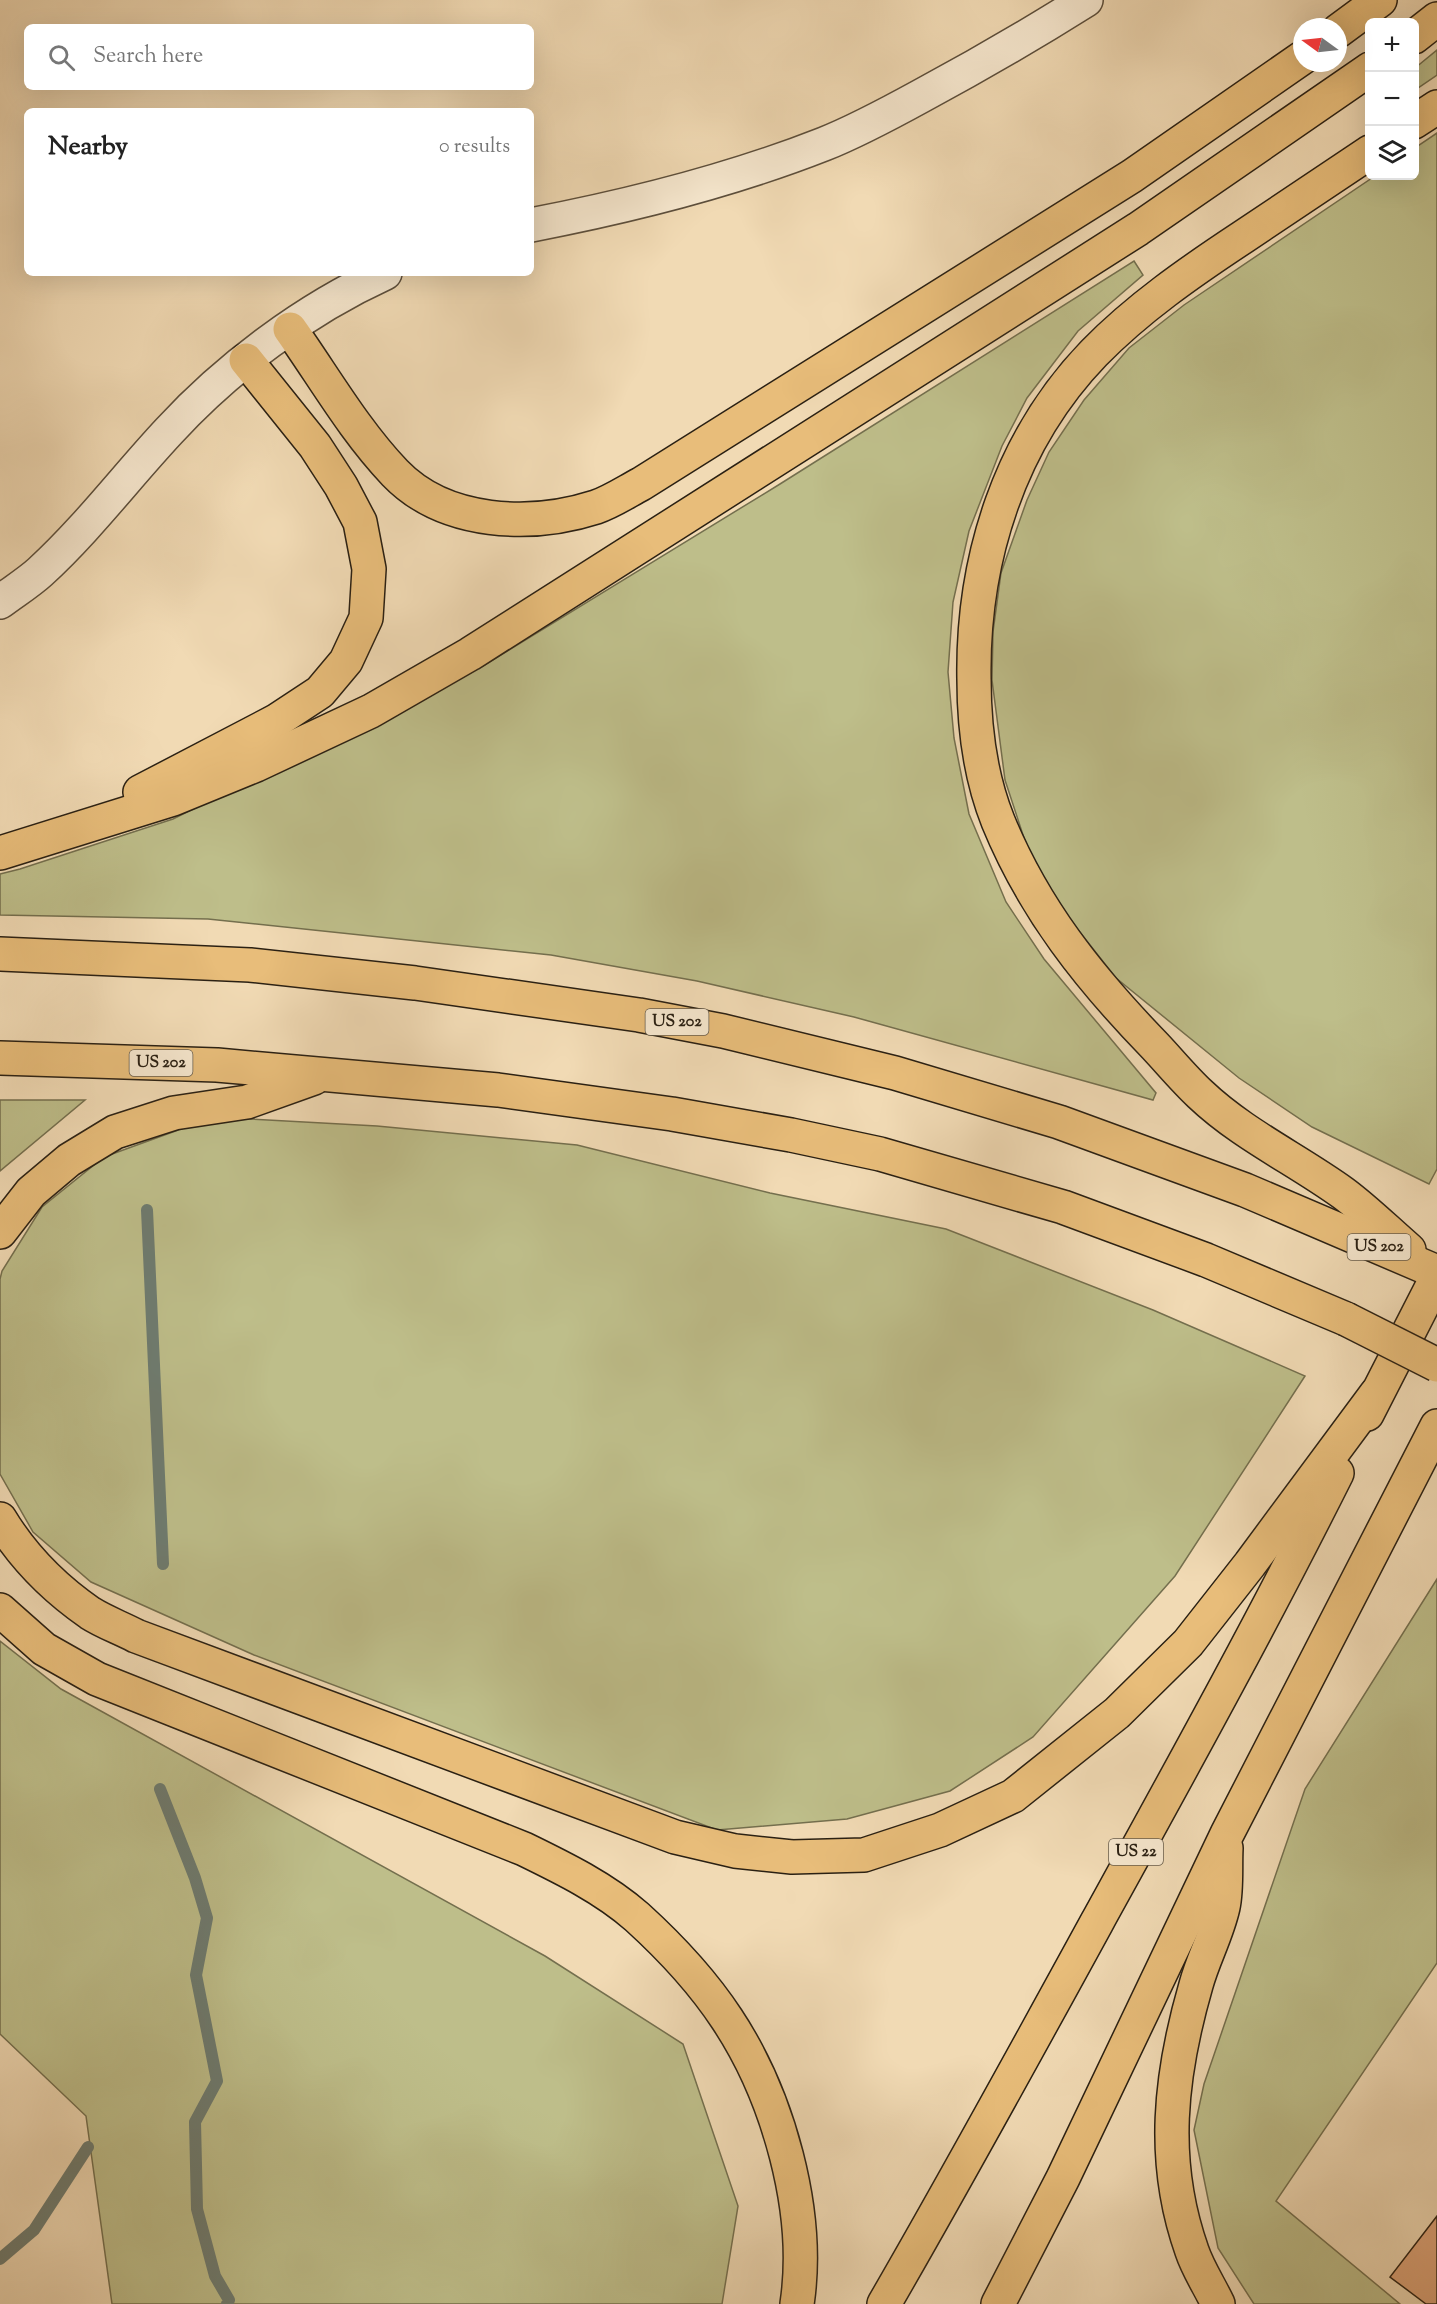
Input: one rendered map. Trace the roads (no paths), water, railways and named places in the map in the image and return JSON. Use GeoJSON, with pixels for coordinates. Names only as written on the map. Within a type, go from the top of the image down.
{"type":"FeatureCollection","features":[{"type":"Feature","properties":{"kind":"highway"},"geometry":{"type":"LineString","coordinates":[[1347,24],[1380,0]]}},
{"type":"Feature","properties":{"kind":"highway"},"geometry":{"type":"LineString","coordinates":[[1419,33],[1437,19]]}},
{"type":"Feature","properties":{"kind":"highway"},"geometry":{"type":"LineString","coordinates":[[290,328],[359,430],[395,474],[420,493],[446,506],[493,519],[545,519],[597,506],[641,484],[1132,176],[1293,64]]}},
{"type":"Feature","properties":{"kind":"highway"},"geometry":{"type":"LineString","coordinates":[[0,853],[173,800],[256,765],[371,711],[470,654],[1138,229],[1366,72]]}},
{"type":"Feature","properties":{"kind":"highway"},"geometry":{"type":"LineString","coordinates":[[1419,119],[1437,107]]}},
{"type":"Feature","properties":{"kind":"highway"},"geometry":{"type":"LineString","coordinates":[[1365,155],[1189,273],[1137,312],[1092,355],[1060,394],[1034,432],[1014,471],[995,521],[976,612],[974,716],[982,764],[997,818],[1026,879],[1052,924],[1113,1003],[1201,1095],[1264,1144],[1344,1194],[1435,1272]]}},
{"type":"Feature","properties":{"kind":"highway"},"geometry":{"type":"LineString","coordinates":[[53,838],[276,721],[320,692],[346,661],[366,618],[369,569],[360,522],[341,486],[315,446],[246,360]]}},
{"type":"Feature","properties":{"kind":"highway","name":"US 202"},"geometry":{"type":"LineString","coordinates":[[0,954],[261,966],[415,983],[639,1015],[723,1031],[895,1073],[1059,1122],[1245,1190],[1435,1272]]}},
{"type":"Feature","properties":{"kind":"highway","name":"US 202"},"geometry":{"type":"LineString","coordinates":[[0,1058],[217,1065],[498,1090],[602,1103],[791,1135],[880,1154],[1063,1207],[1206,1260],[1346,1319],[1437,1365]]}},
{"type":"Feature","properties":{"kind":"highway"},"geometry":{"type":"LineString","coordinates":[[0,1232],[39,1185],[69,1160],[115,1132],[174,1113],[247,1102],[322,1075]]}},
{"type":"Feature","properties":{"kind":"highway","name":"US 22"},"geometry":{"type":"LineString","coordinates":[[884,2304],[956,2179],[1282,1583],[1435,1272]]}},
{"type":"Feature","properties":{"kind":"highway"},"geometry":{"type":"LineString","coordinates":[[0,1519],[14,1543],[50,1581],[92,1614],[136,1636],[675,1837],[735,1851],[792,1857],[864,1855],[940,1830],[1013,1796],[1117,1713],[1188,1643],[1250,1564],[1376,1394]]}},
{"type":"Feature","properties":{"kind":"highway"},"geometry":{"type":"LineString","coordinates":[[998,2304],[1013,2289],[1062,2178],[1227,1834],[1437,1426]]}},
{"type":"Feature","properties":{"kind":"highway"},"geometry":{"type":"LineString","coordinates":[[0,1610],[44,1649],[97,1679],[524,1849],[578,1876],[635,1916],[687,1967],[720,2010],[759,2078],[781,2136],[796,2209],[799,2251],[796,2304]]}},
{"type":"Feature","properties":{"kind":"highway"},"geometry":{"type":"LineString","coordinates":[[1218,2304],[1192,2253],[1179,2211],[1172,2164],[1170,2125],[1181,2042],[1196,1983],[1223,1906],[1227,1834]]}},
{"type":"Feature","properties":{"kind":"street"},"geometry":{"type":"LineString","coordinates":[[534,224],[574,217],[725,179],[824,144],[894,111],[1002,52],[1086,0]]}},
{"type":"Feature","properties":{"kind":"street"},"geometry":{"type":"LineString","coordinates":[[0,602],[40,572],[169,431],[211,389],[246,360],[319,308],[379,276]]}},
{"type":"Feature","properties":{"kind":"waterway"},"geometry":{"type":"LineString","coordinates":[[147,1210],[163,1564]]}},
{"type":"Feature","properties":{"kind":"waterway"},"geometry":{"type":"LineString","coordinates":[[160,1789],[195,1878],[207,1918],[196,1975],[217,2081],[195,2122],[197,2209],[215,2276],[229,2300],[227,2304]]}},
{"type":"Feature","properties":{"kind":"waterway"},"geometry":{"type":"LineString","coordinates":[[0,2259],[34,2230],[88,2147]]}}]}
